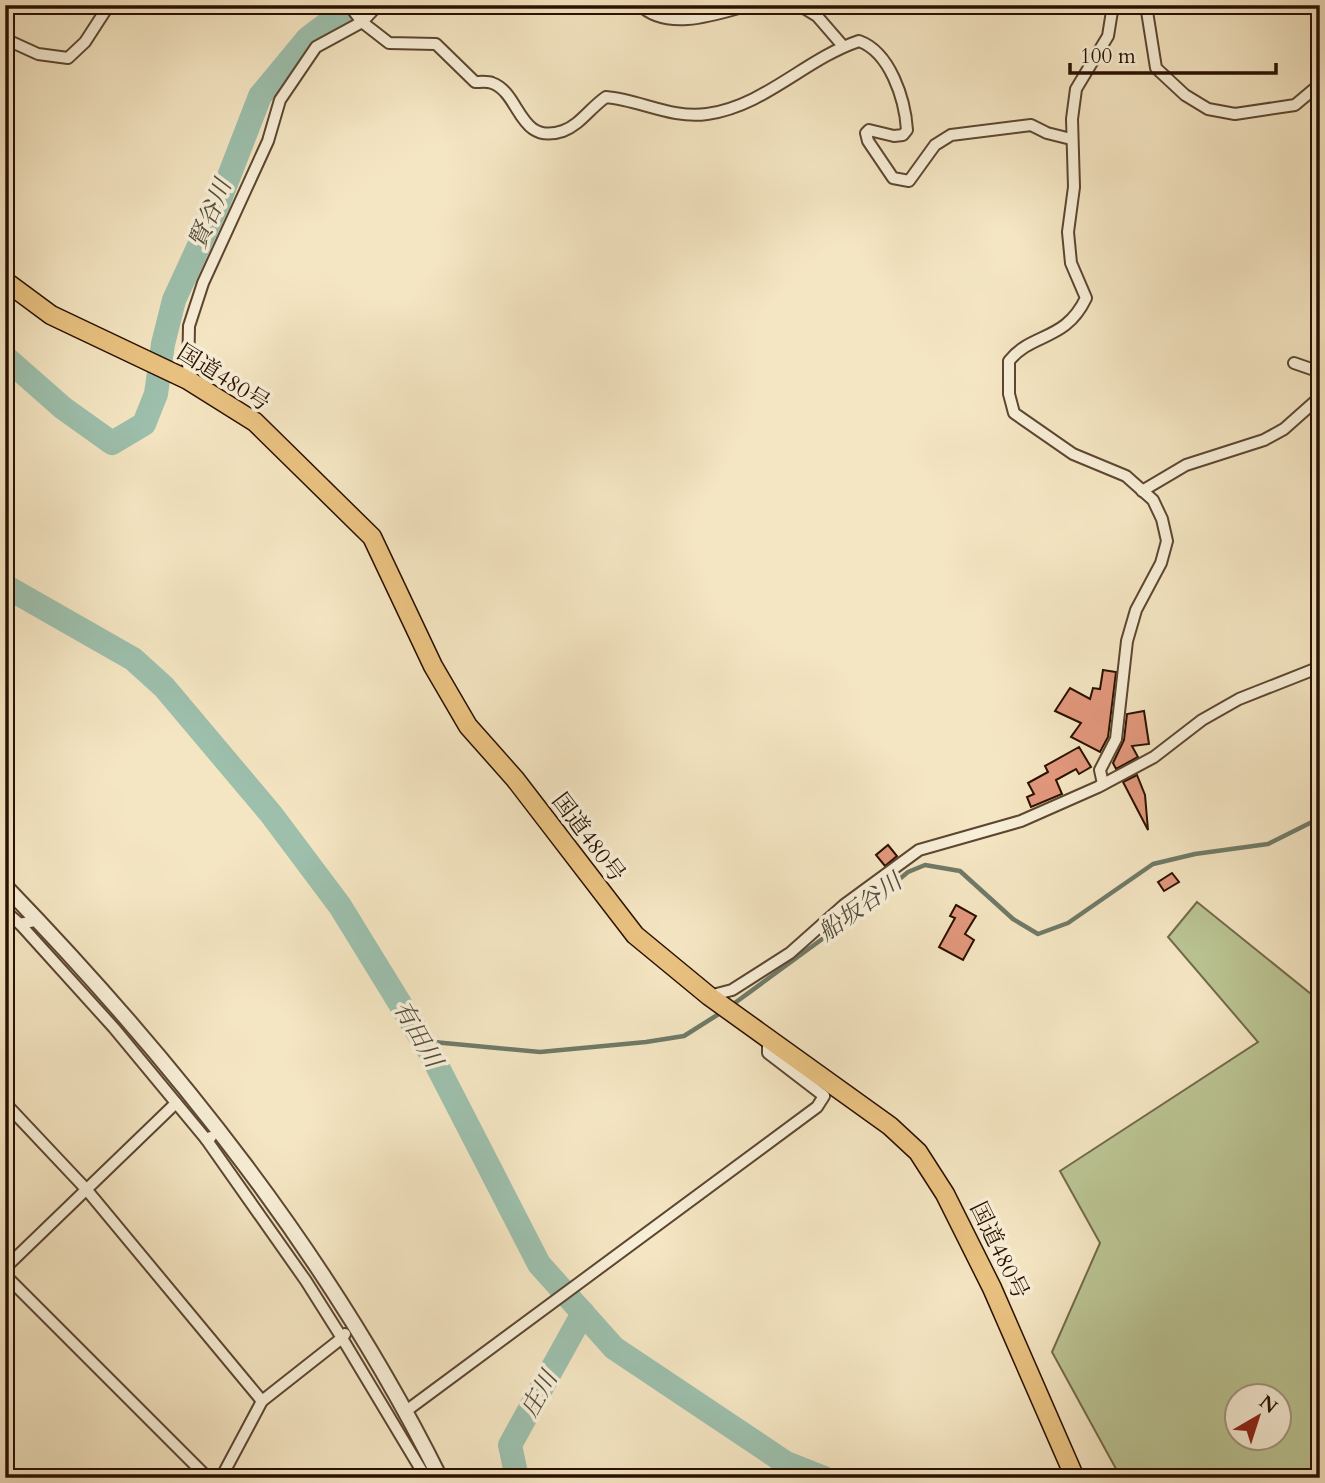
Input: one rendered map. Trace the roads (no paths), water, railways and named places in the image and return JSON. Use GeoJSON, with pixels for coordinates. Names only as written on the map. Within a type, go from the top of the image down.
{"type":"FeatureCollection","features":[{"type":"Feature","properties":{"kind":"highway","name":"国道480号"},"geometry":{"type":"LineString","coordinates":[[5,281],[51,315],[180,376],[255,422],[321,490],[357,520],[372,537],[433,667],[468,726],[515,779],[635,935],[709,996],[890,1126],[918,1152],[945,1194],[992,1288],[1075,1478]]}},
{"type":"Feature","properties":{"kind":"street"},"geometry":{"type":"LineString","coordinates":[[5,39],[38,54],[68,58],[85,42],[109,5]]}},
{"type":"Feature","properties":{"kind":"street"},"geometry":{"type":"LineString","coordinates":[[349,5],[362,22],[389,43],[436,44],[475,82],[492,82],[505,93],[534,131],[546,134],[570,127],[606,97],[677,114],[707,114],[738,105],[773,88],[843,46],[859,41],[869,44],[882,56],[906,108],[907,130],[903,135],[894,136],[869,130],[866,133],[893,178],[909,181],[935,145],[951,135],[1031,125],[1046,133],[1071,139]]}},
{"type":"Feature","properties":{"kind":"street"},"geometry":{"type":"LineString","coordinates":[[180,376],[189,326],[203,283],[268,141],[281,100],[316,47],[362,22],[377,5]]}},
{"type":"Feature","properties":{"kind":"street"},"geometry":{"type":"LineString","coordinates":[[640,5],[650,15],[696,19],[749,5]]}},
{"type":"Feature","properties":{"kind":"street"},"geometry":{"type":"LineString","coordinates":[[799,5],[817,16],[843,46]]}},
{"type":"Feature","properties":{"kind":"street"},"geometry":{"type":"LineString","coordinates":[[1103,784],[1100,770],[1116,739],[1127,641],[1136,610],[1161,563],[1167,541],[1158,509],[1126,476],[1073,454],[1014,413],[1009,394],[1009,361],[1057,333],[1077,317],[1086,298],[1070,262],[1068,232],[1074,187],[1071,139],[1076,89],[1108,36],[1113,5]]}},
{"type":"Feature","properties":{"kind":"street"},"geometry":{"type":"LineString","coordinates":[[1146,5],[1156,68],[1185,94],[1208,109],[1235,114],[1295,105],[1320,84]]}},
{"type":"Feature","properties":{"kind":"street"},"geometry":{"type":"LineString","coordinates":[[1294,363],[1320,372]]}},
{"type":"Feature","properties":{"kind":"street"},"geometry":{"type":"LineString","coordinates":[[1143,491],[1186,465],[1264,440],[1284,429],[1320,397]]}},
{"type":"Feature","properties":{"kind":"street"},"geometry":{"type":"LineString","coordinates":[[709,996],[732,990],[790,953],[844,905],[919,850],[1021,821],[1103,784],[1154,757],[1202,720],[1230,705],[1320,667]]}},
{"type":"Feature","properties":{"kind":"street"},"geometry":{"type":"LineString","coordinates":[[5,886],[141,1033],[219,1132],[326,1281],[410,1408],[440,1478]]}},
{"type":"Feature","properties":{"kind":"street"},"geometry":{"type":"LineString","coordinates":[[5,911],[20,924],[114,1028],[206,1139],[306,1281],[426,1478]]}},
{"type":"Feature","properties":{"kind":"street"},"geometry":{"type":"LineString","coordinates":[[20,924],[38,920]]}},
{"type":"Feature","properties":{"kind":"street"},"geometry":{"type":"LineString","coordinates":[[410,1408],[817,1107],[824,1096],[768,1054],[768,1037]]}},
{"type":"Feature","properties":{"kind":"street"},"geometry":{"type":"LineString","coordinates":[[5,1102],[86,1189],[262,1401]]}},
{"type":"Feature","properties":{"kind":"street"},"geometry":{"type":"LineString","coordinates":[[5,1268],[176,1103]]}},
{"type":"Feature","properties":{"kind":"street"},"geometry":{"type":"LineString","coordinates":[[206,1139],[219,1132]]}},
{"type":"Feature","properties":{"kind":"street"},"geometry":{"type":"LineString","coordinates":[[5,1275],[208,1478]]}},
{"type":"Feature","properties":{"kind":"street"},"geometry":{"type":"LineString","coordinates":[[221,1478],[262,1401],[345,1335],[322,1292],[326,1281]]}},
{"type":"Feature","properties":{"kind":"waterway","name":"賢谷川"},"geometry":{"type":"LineString","coordinates":[[5,357],[63,408],[112,443],[144,424],[156,394],[163,344],[174,300],[219,202],[260,96],[308,38],[352,5]]}},
{"type":"Feature","properties":{"kind":"waterway","name":"有田川"},"geometry":{"type":"LineString","coordinates":[[5,586],[133,659],[164,687],[271,814],[340,906],[431,1054],[539,1264],[614,1348],[786,1463],[824,1478]]}},
{"type":"Feature","properties":{"kind":"waterway","name":"船坂谷川"},"geometry":{"type":"LineString","coordinates":[[732,1005],[866,907],[908,872],[925,865],[960,871],[1013,919],[1038,934],[1068,923],[1153,864],[1195,854],[1268,844],[1320,818]]}},
{"type":"Feature","properties":{"kind":"waterway","name":"船坂谷川"},"geometry":{"type":"LineString","coordinates":[[423,1041],[540,1052],[646,1042],[684,1036],[722,1012]]}},
{"type":"Feature","properties":{"kind":"waterway","name":"庄川"},"geometry":{"type":"LineString","coordinates":[[517,1478],[510,1445],[583,1313]]}}]}
